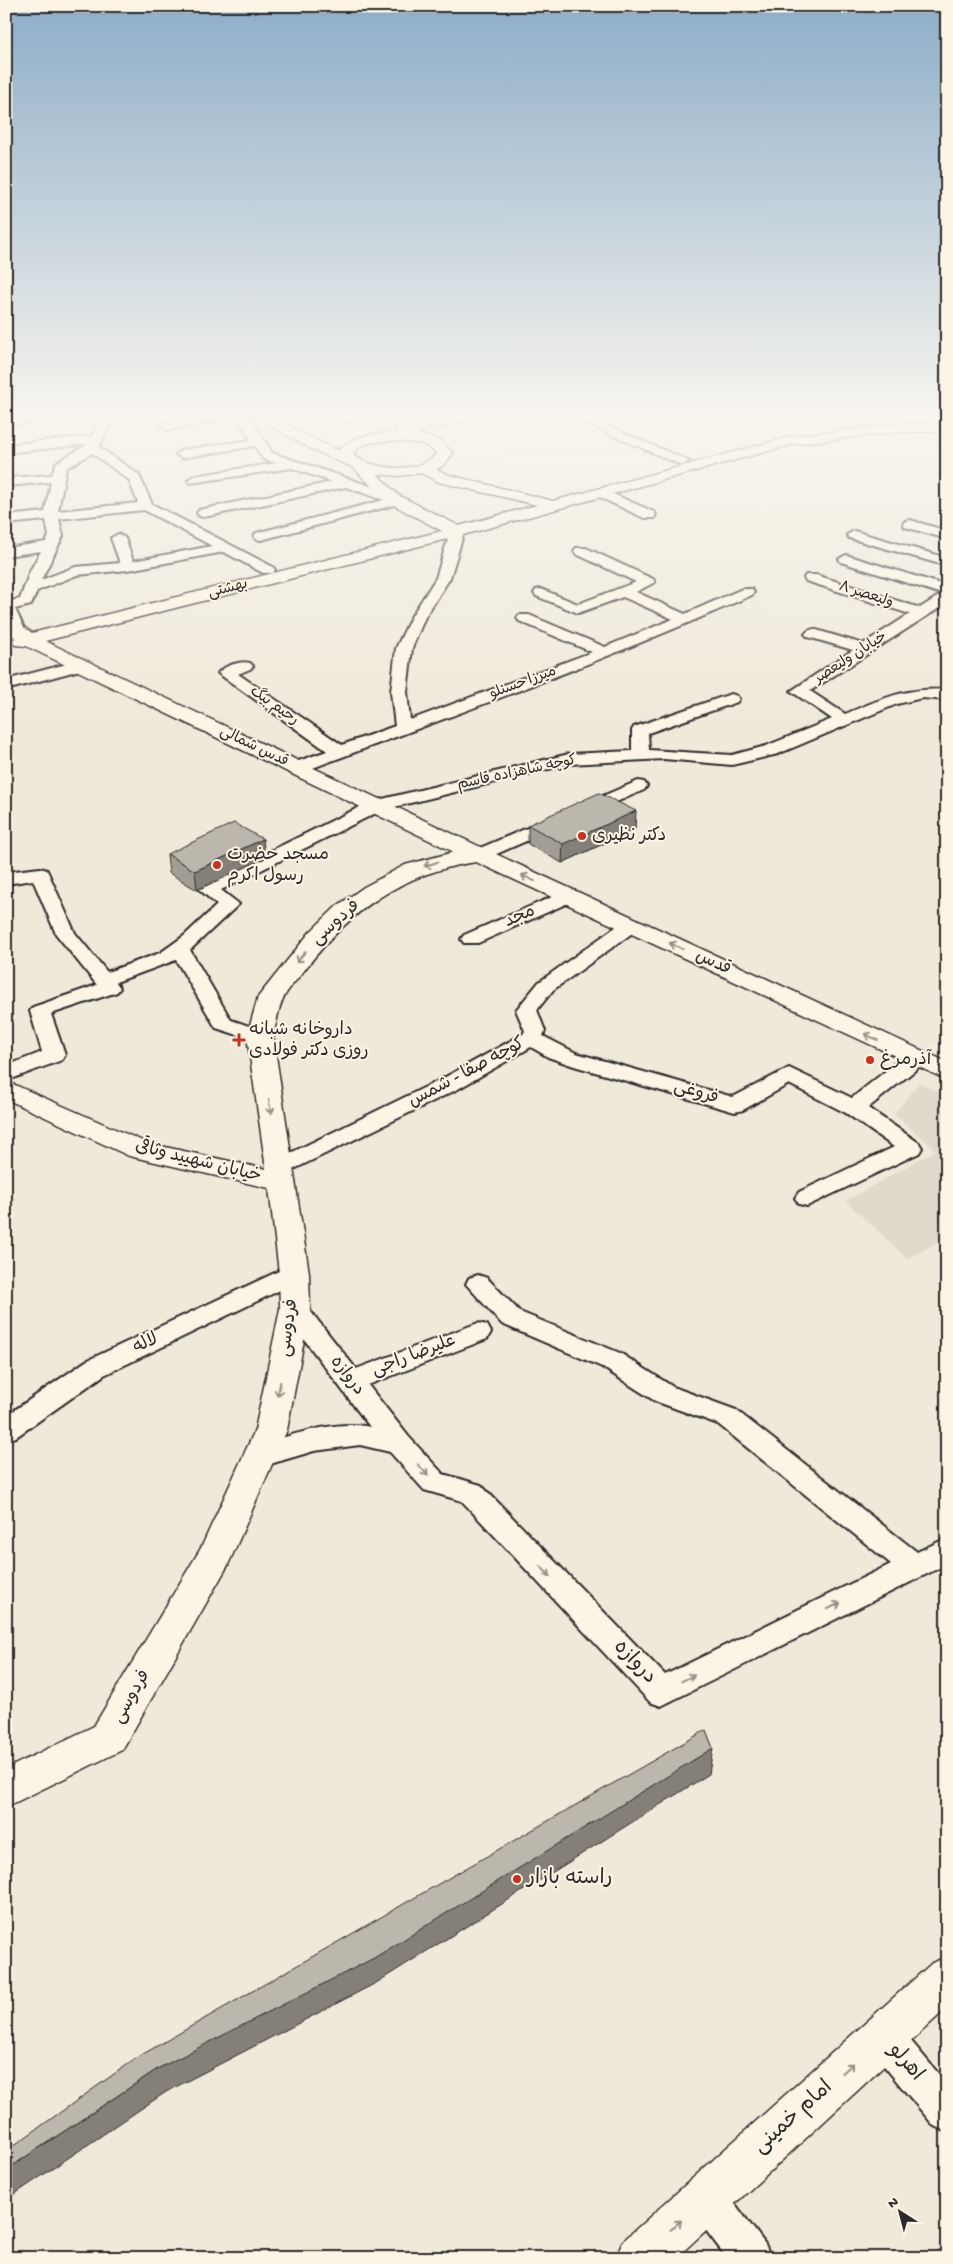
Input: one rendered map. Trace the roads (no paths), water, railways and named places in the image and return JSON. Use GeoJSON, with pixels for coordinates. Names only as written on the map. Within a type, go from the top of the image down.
{"type":"FeatureCollection","features":[{"type":"Feature","properties":{"kind":"main road"},"geometry":{"type":"LineString","coordinates":[[430,518],[452,529]]}},
{"type":"Feature","properties":{"kind":"main road","name":"بهشتی"},"geometry":{"type":"LineString","coordinates":[[15,638],[495,518]]}},
{"type":"Feature","properties":{"kind":"main road","name":"بهشتی"},"geometry":{"type":"LineString","coordinates":[[15,638],[268,570],[452,529]]}},
{"type":"Feature","properties":{"kind":"main road","name":"قدس شمالی"},"geometry":{"type":"LineString","coordinates":[[15,638],[82,665],[479,855]]}},
{"type":"Feature","properties":{"kind":"main road","name":"قدس"},"geometry":{"type":"LineString","coordinates":[[479,855],[916,1058],[944,1066]]}},
{"type":"Feature","properties":{"kind":"main road","name":"فردوسی"},"geometry":{"type":"LineString","coordinates":[[6,1790],[108,1738],[216,1555],[271,1430],[295,1308],[294,1273],[260,1036],[271,997],[298,960],[345,911],[372,892],[413,870],[443,860],[479,855]]}},
{"type":"Feature","properties":{"kind":"main road","name":"خیابان شهیید وثاقی"},"geometry":{"type":"LineString","coordinates":[[6,1089],[139,1150],[281,1174]]}},
{"type":"Feature","properties":{"kind":"main road","name":"امام خمینی"},"geometry":{"type":"LineString","coordinates":[[640,2258],[947,1978]]}},
{"type":"Feature","properties":{"kind":"street"},"geometry":{"type":"LineString","coordinates":[[6,520],[27,518]]}},
{"type":"Feature","properties":{"kind":"street"},"geometry":{"type":"LineString","coordinates":[[15,638],[6,606],[26,602],[30,589],[56,536],[52,518]]}},
{"type":"Feature","properties":{"kind":"street"},"geometry":{"type":"LineString","coordinates":[[168,518],[268,570]]}},
{"type":"Feature","properties":{"kind":"street"},"geometry":{"type":"LineString","coordinates":[[261,536],[327,518]]}},
{"type":"Feature","properties":{"kind":"street"},"geometry":{"type":"LineString","coordinates":[[910,524],[947,535]]}},
{"type":"Feature","properties":{"kind":"street"},"geometry":{"type":"LineString","coordinates":[[402,728],[399,692],[404,648],[418,617],[443,578],[452,529]]}},
{"type":"Feature","properties":{"kind":"street"},"geometry":{"type":"LineString","coordinates":[[854,534],[947,562]]}},
{"type":"Feature","properties":{"kind":"street"},"geometry":{"type":"LineString","coordinates":[[118,538],[128,566]]}},
{"type":"Feature","properties":{"kind":"street"},"geometry":{"type":"LineString","coordinates":[[6,552],[50,546]]}},
{"type":"Feature","properties":{"kind":"street"},"geometry":{"type":"LineString","coordinates":[[30,589],[75,571],[128,566],[225,548]]}},
{"type":"Feature","properties":{"kind":"street"},"geometry":{"type":"LineString","coordinates":[[541,593],[578,610],[648,582],[581,551]]}},
{"type":"Feature","properties":{"kind":"street"},"geometry":{"type":"LineString","coordinates":[[846,559],[947,591]]}},
{"type":"Feature","properties":{"kind":"street","name":"ولیعصر ۸"},"geometry":{"type":"LineString","coordinates":[[811,578],[921,613]]}},
{"type":"Feature","properties":{"kind":"street"},"geometry":{"type":"LineString","coordinates":[[624,592],[686,620]]}},
{"type":"Feature","properties":{"kind":"street","name":"میرزا حسنلو"},"geometry":{"type":"LineString","coordinates":[[296,768],[686,620],[747,592]]}},
{"type":"Feature","properties":{"kind":"street","name":"خیابان ولیعصر"},"geometry":{"type":"LineString","coordinates":[[844,720],[799,691],[921,613],[943,603]]}},
{"type":"Feature","properties":{"kind":"street"},"geometry":{"type":"LineString","coordinates":[[524,618],[604,652]]}},
{"type":"Feature","properties":{"kind":"street"},"geometry":{"type":"LineString","coordinates":[[813,634],[866,649]]}},
{"type":"Feature","properties":{"kind":"street"},"geometry":{"type":"LineString","coordinates":[[6,685],[82,665]]}},
{"type":"Feature","properties":{"kind":"street","name":"رحیم بیگ"},"geometry":{"type":"LineString","coordinates":[[245,666],[226,673],[339,751]]}},
{"type":"Feature","properties":{"kind":"street","name":"کوچه شاهزاده قاسم"},"geometry":{"type":"LineString","coordinates":[[179,948],[229,904],[208,890],[376,806],[569,760],[664,754],[732,760],[772,750],[892,700],[922,693],[947,695]]}},
{"type":"Feature","properties":{"kind":"street"},"geometry":{"type":"LineString","coordinates":[[641,755],[640,730],[731,699]]}},
{"type":"Feature","properties":{"kind":"street"},"geometry":{"type":"LineString","coordinates":[[479,855],[638,786]]}},
{"type":"Feature","properties":{"kind":"street"},"geometry":{"type":"LineString","coordinates":[[6,878],[40,874],[66,934],[110,988],[40,1011],[54,1055],[6,1074]]}},
{"type":"Feature","properties":{"kind":"street","name":"مجد"},"geometry":{"type":"LineString","coordinates":[[471,939],[568,896]]}},
{"type":"Feature","properties":{"kind":"street","name":"کوچه صفا - شمس"},"geometry":{"type":"LineString","coordinates":[[281,1174],[532,1038],[535,1030],[526,1010],[546,986],[631,925]]}},
{"type":"Feature","properties":{"kind":"street"},"geometry":{"type":"LineString","coordinates":[[104,980],[167,956],[179,948],[223,1024],[260,1036]]}},
{"type":"Feature","properties":{"kind":"street","name":"فروغی"},"geometry":{"type":"LineString","coordinates":[[532,1038],[545,1049],[590,1064],[634,1074],[735,1105],[789,1075],[854,1108],[911,1148],[807,1198]]}},
{"type":"Feature","properties":{"kind":"street"},"geometry":{"type":"LineString","coordinates":[[854,1108],[916,1058]]}},
{"type":"Feature","properties":{"kind":"street","name":"لاله"},"geometry":{"type":"LineString","coordinates":[[6,1430],[95,1368],[294,1273]]}},
{"type":"Feature","properties":{"kind":"street"},"geometry":{"type":"LineString","coordinates":[[478,1284],[511,1318],[611,1360],[664,1394],[727,1417],[914,1566]]}},
{"type":"Feature","properties":{"kind":"street","name":"دروازه"},"geometry":{"type":"LineString","coordinates":[[295,1308],[398,1443],[434,1482],[471,1493],[661,1692],[947,1550]]}},
{"type":"Feature","properties":{"kind":"street","name":"علیرضا راجی"},"geometry":{"type":"LineString","coordinates":[[351,1381],[478,1332]]}},
{"type":"Feature","properties":{"kind":"street"},"geometry":{"type":"LineString","coordinates":[[260,1456],[314,1440],[360,1435],[398,1443]]}},
{"type":"Feature","properties":{"kind":"street","name":"اهرلو"},"geometry":{"type":"LineString","coordinates":[[883,2036],[947,2113]]}},
{"type":"Feature","properties":{"kind":"street"},"geometry":{"type":"LineString","coordinates":[[706,2198],[751,2258]]}},
{"type":"Feature","properties":{"kind":"place","name":"دکتر نظیری"},"geometry":{"type":"Point","coordinates":[582,836]}},
{"type":"Feature","properties":{"kind":"place","name":"مسجد حضرت رسول اکرم"},"geometry":{"type":"Point","coordinates":[217,865]}},
{"type":"Feature","properties":{"kind":"place","name":"داروخانه شبانه روزی دکتر فولادی"},"geometry":{"type":"Point","coordinates":[239,1040]}},
{"type":"Feature","properties":{"kind":"place","name":"آذرمرغ"},"geometry":{"type":"Point","coordinates":[870,1060]}},
{"type":"Feature","properties":{"kind":"place","name":"راسته بازار"},"geometry":{"type":"Point","coordinates":[517,1879]}}]}
